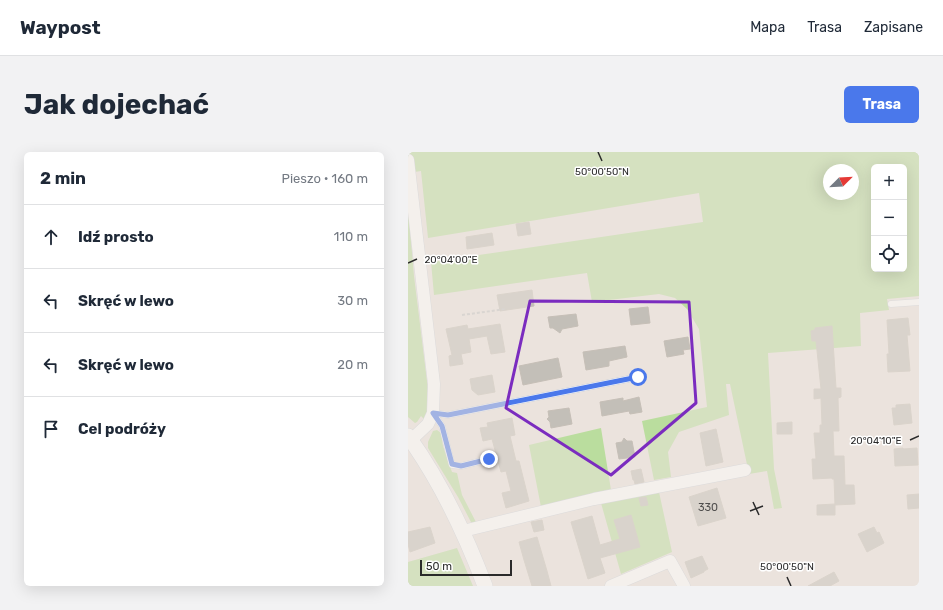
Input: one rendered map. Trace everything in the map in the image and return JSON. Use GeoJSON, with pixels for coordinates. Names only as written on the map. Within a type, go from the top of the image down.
{"type":"FeatureCollection","features":[{"type":"Feature","properties":{"kind":"street"},"geometry":{"type":"LineString","coordinates":[[408,160],[434,384],[433,413],[428,424],[409,440],[446,498],[463,531],[485,586]]}},
{"type":"Feature","properties":{"kind":"street"},"geometry":{"type":"LineString","coordinates":[[463,531],[594,499],[745,470]]}},
{"type":"Feature","properties":{"kind":"street"},"geometry":{"type":"LineString","coordinates":[[611,586],[670,561],[684,586]]}},
{"type":"Feature","properties":{"kind":"lane"},"geometry":{"type":"LineString","coordinates":[[891,304],[919,302]]}},
{"type":"Feature","properties":{"kind":"lane"},"geometry":{"type":"LineString","coordinates":[[433,413],[448,415],[638,377]]}},
{"type":"Feature","properties":{"kind":"lane"},"geometry":{"type":"LineString","coordinates":[[433,413],[442,426],[452,464],[461,466],[489,459]]}},
{"type":"Feature","properties":{"kind":"path"},"geometry":{"type":"LineString","coordinates":[[462,315],[506,309]]}},
{"type":"Feature","properties":{"kind":"highlighted area"},"geometry":{"type":"Polygon","coordinates":[[[530,301],[689,302],[696,403],[611,475],[506,408],[530,301]]]}},
{"type":"Feature","properties":{"kind":"green space"},"geometry":{"type":"Polygon","coordinates":[[[408,152],[919,152],[919,296],[887,299],[889,310],[860,313],[861,346],[768,353],[774,469],[782,508],[774,509],[767,471],[749,474],[730,384],[726,384],[729,415],[679,432],[668,452],[671,477],[654,480],[642,421],[707,407],[699,329],[687,309],[675,298],[659,294],[592,302],[587,273],[434,295],[431,262],[703,222],[699,193],[428,238],[421,171],[408,173],[408,152]]]}},
{"type":"Feature","properties":{"kind":"green space"},"geometry":{"type":"Polygon","coordinates":[[[408,206],[414,276],[428,389],[427,412],[424,419],[421,416],[415,423],[408,417],[408,206]]]}},
{"type":"Feature","properties":{"kind":"green space"},"geometry":{"type":"Polygon","coordinates":[[[601,428],[611,490],[541,507],[529,445],[601,428]]]}},
{"type":"Feature","properties":{"kind":"green space"},"geometry":{"type":"Polygon","coordinates":[[[437,430],[441,433],[443,446],[452,472],[457,473],[462,495],[477,524],[472,524],[458,497],[428,448],[428,442],[433,431],[437,430]]]}},
{"type":"Feature","properties":{"kind":"green space"},"geometry":{"type":"Polygon","coordinates":[[[659,492],[672,552],[621,574],[601,503],[659,492]]]}},
{"type":"Feature","properties":{"kind":"green space"},"geometry":{"type":"Polygon","coordinates":[[[457,548],[473,586],[408,586],[408,562],[457,548]]]}},
{"type":"Feature","properties":{"kind":"building"},"geometry":{"type":"Polygon","coordinates":[[[529,222],[531,234],[518,236],[516,224],[529,222]]]}},
{"type":"Feature","properties":{"kind":"building"},"geometry":{"type":"Polygon","coordinates":[[[492,233],[494,245],[467,249],[466,237],[492,233]]]}},
{"type":"Feature","properties":{"kind":"building"},"geometry":{"type":"Polygon","coordinates":[[[532,290],[534,306],[500,311],[497,295],[532,290]]]}},
{"type":"Feature","properties":{"kind":"building"},"geometry":{"type":"Polygon","coordinates":[[[648,307],[650,323],[631,325],[629,309],[648,307]]]}},
{"type":"Feature","properties":{"kind":"building"},"geometry":{"type":"Polygon","coordinates":[[[576,314],[578,326],[562,329],[560,333],[553,328],[550,328],[548,317],[576,314]]]}},
{"type":"Feature","properties":{"kind":"building"},"geometry":{"type":"Polygon","coordinates":[[[908,318],[910,335],[907,335],[910,371],[888,372],[887,354],[889,354],[887,320],[908,318]]]}},
{"type":"Feature","properties":{"kind":"building"},"geometry":{"type":"Polygon","coordinates":[[[500,324],[505,352],[491,354],[487,336],[469,339],[471,352],[461,354],[463,364],[450,366],[449,356],[452,355],[446,329],[467,325],[468,329],[500,324]]]}},
{"type":"Feature","properties":{"kind":"building"},"geometry":{"type":"Polygon","coordinates":[[[832,326],[836,388],[841,388],[841,397],[838,398],[839,431],[833,431],[834,456],[844,456],[845,485],[854,485],[855,504],[835,505],[834,479],[813,479],[812,459],[816,459],[814,433],[820,433],[820,425],[822,425],[821,398],[814,399],[814,389],[821,389],[816,341],[812,341],[811,331],[815,330],[815,328],[832,326]]]}},
{"type":"Feature","properties":{"kind":"building"},"geometry":{"type":"Polygon","coordinates":[[[688,337],[690,349],[683,350],[684,354],[667,357],[664,341],[688,337]]]}},
{"type":"Feature","properties":{"kind":"building"},"geometry":{"type":"Polygon","coordinates":[[[625,346],[627,357],[609,361],[609,366],[586,370],[583,352],[625,346]]]}},
{"type":"Feature","properties":{"kind":"building"},"geometry":{"type":"Polygon","coordinates":[[[558,358],[562,377],[523,385],[519,366],[558,358]]]}},
{"type":"Feature","properties":{"kind":"building"},"geometry":{"type":"Polygon","coordinates":[[[492,375],[495,392],[478,395],[472,390],[470,379],[492,375]]]}},
{"type":"Feature","properties":{"kind":"building"},"geometry":{"type":"Polygon","coordinates":[[[639,397],[642,412],[630,414],[629,411],[602,416],[600,402],[623,398],[623,401],[639,397]]]}},
{"type":"Feature","properties":{"kind":"building"},"geometry":{"type":"Polygon","coordinates":[[[910,404],[912,423],[894,425],[892,408],[896,408],[896,405],[910,404]]]}},
{"type":"Feature","properties":{"kind":"building"},"geometry":{"type":"Polygon","coordinates":[[[569,408],[572,424],[551,428],[550,422],[547,419],[549,417],[548,411],[569,408]]]}},
{"type":"Feature","properties":{"kind":"building"},"geometry":{"type":"Polygon","coordinates":[[[512,418],[515,435],[510,436],[516,461],[519,461],[529,501],[506,508],[502,493],[511,491],[506,471],[501,472],[492,439],[483,441],[480,428],[488,427],[487,423],[512,418]]]}},
{"type":"Feature","properties":{"kind":"building"},"geometry":{"type":"Polygon","coordinates":[[[792,422],[792,434],[777,434],[777,423],[792,422]]]}},
{"type":"Feature","properties":{"kind":"building"},"geometry":{"type":"Polygon","coordinates":[[[716,429],[723,462],[706,466],[700,433],[716,429]]]}},
{"type":"Feature","properties":{"kind":"building"},"geometry":{"type":"Polygon","coordinates":[[[624,438],[627,441],[632,441],[635,457],[619,459],[616,443],[622,442],[624,438]]]}},
{"type":"Feature","properties":{"kind":"building"},"geometry":{"type":"Polygon","coordinates":[[[917,448],[918,465],[895,466],[894,449],[917,448]]]}},
{"type":"Feature","properties":{"kind":"building"},"geometry":{"type":"Polygon","coordinates":[[[641,469],[644,482],[635,484],[631,471],[641,469]]]}},
{"type":"Feature","properties":{"kind":"building"},"geometry":{"type":"Polygon","coordinates":[[[717,488],[726,518],[698,526],[689,497],[717,488]]]}},
{"type":"Feature","properties":{"kind":"building"},"geometry":{"type":"Polygon","coordinates":[[[919,494],[919,508],[908,509],[907,495],[919,494]]]}},
{"type":"Feature","properties":{"kind":"building"},"geometry":{"type":"Polygon","coordinates":[[[646,497],[648,505],[641,506],[639,498],[646,497]]]}},
{"type":"Feature","properties":{"kind":"building"},"geometry":{"type":"Polygon","coordinates":[[[835,504],[835,515],[817,515],[817,505],[835,504]]]}},
{"type":"Feature","properties":{"kind":"building"},"geometry":{"type":"Polygon","coordinates":[[[631,515],[640,547],[600,558],[605,573],[588,579],[571,522],[592,516],[600,545],[620,539],[614,520],[631,515]]]}},
{"type":"Feature","properties":{"kind":"building"},"geometry":{"type":"Polygon","coordinates":[[[542,520],[544,530],[534,532],[531,522],[542,520]]]}},
{"type":"Feature","properties":{"kind":"building"},"geometry":{"type":"Polygon","coordinates":[[[430,527],[435,543],[410,552],[408,532],[430,527]]]}},
{"type":"Feature","properties":{"kind":"building"},"geometry":{"type":"Polygon","coordinates":[[[874,527],[877,533],[879,532],[884,543],[867,552],[858,534],[874,527]]]}},
{"type":"Feature","properties":{"kind":"building"},"geometry":{"type":"Polygon","coordinates":[[[537,537],[551,586],[532,586],[524,560],[519,542],[537,537]]]}},
{"type":"Feature","properties":{"kind":"building"},"geometry":{"type":"Polygon","coordinates":[[[702,556],[708,569],[691,578],[685,562],[702,556]]]}},
{"type":"Feature","properties":{"kind":"building"},"geometry":{"type":"Polygon","coordinates":[[[834,572],[839,581],[830,586],[808,586],[834,572]]]}},
{"type":"Feature","properties":{"kind":"route"},"geometry":{"type":"LineString","coordinates":[[489,459],[461,466],[452,464],[442,426],[433,413],[448,415],[638,377]]}}]}
